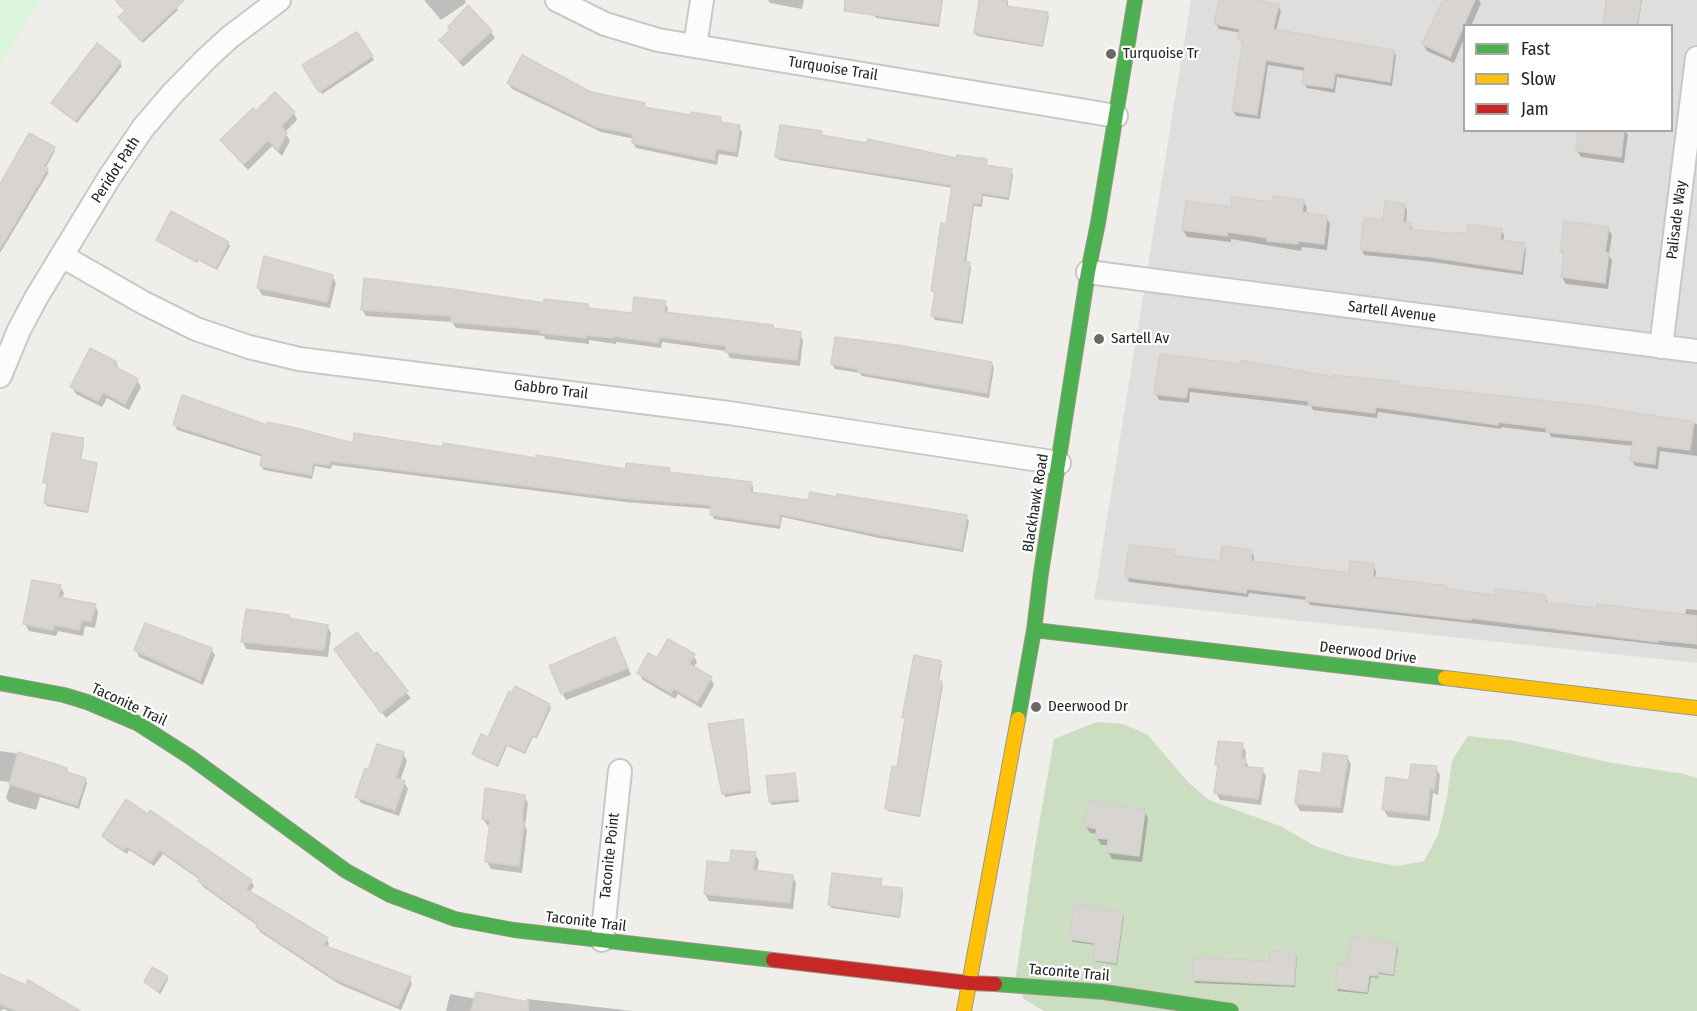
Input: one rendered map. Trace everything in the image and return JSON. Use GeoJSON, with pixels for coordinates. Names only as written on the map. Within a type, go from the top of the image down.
{"type":"FeatureCollection","features":[{"type":"Feature","properties":{"kind":"street","name":"Peridot Path"},"geometry":{"type":"LineString","coordinates":[[0,376],[19,330],[36,298],[109,178],[156,112],[230,37],[279,0]]}},
{"type":"Feature","properties":{"kind":"street","name":"Turquoise Trail"},"geometry":{"type":"LineString","coordinates":[[557,0],[579,13],[613,27],[658,40],[1116,116]]}},
{"type":"Feature","properties":{"kind":"street"},"geometry":{"type":"LineString","coordinates":[[695,46],[702,0]]}},
{"type":"Feature","properties":{"kind":"street","name":"Blackhawk Road"},"geometry":{"type":"LineString","coordinates":[[964,1011],[1034,630],[1088,272],[1135,0]]}},
{"type":"Feature","properties":{"kind":"street","name":"Palisade Way"},"geometry":{"type":"LineString","coordinates":[[1661,346],[1697,58]]}},
{"type":"Feature","properties":{"kind":"street","name":"Gabbro Trail"},"geometry":{"type":"LineString","coordinates":[[62,256],[144,303],[196,329],[249,347],[290,357],[361,368],[708,410],[1059,463]]}},
{"type":"Feature","properties":{"kind":"street","name":"Sartell Avenue"},"geometry":{"type":"LineString","coordinates":[[1088,272],[1697,351]]}},
{"type":"Feature","properties":{"kind":"street","name":"Deerwood Drive"},"geometry":{"type":"LineString","coordinates":[[1034,630],[1697,708]]}},
{"type":"Feature","properties":{"kind":"street","name":"Taconite Trail"},"geometry":{"type":"LineString","coordinates":[[0,683],[64,695],[96,705],[137,723],[189,757],[326,858],[368,885],[431,912],[478,925],[969,983],[1104,992],[1231,1011]]}},
{"type":"Feature","properties":{"kind":"street","name":"Taconite Point"},"geometry":{"type":"LineString","coordinates":[[602,940],[620,771]]}},
{"type":"Feature","properties":{"kind":"shaded area"},"geometry":{"type":"Polygon","coordinates":[[[1191,0],[1697,0],[1697,663],[1094,599],[1191,0]]]}},
{"type":"Feature","properties":{"kind":"green space"},"geometry":{"type":"Polygon","coordinates":[[[0,0],[40,0],[0,65],[0,0]]]}},
{"type":"Feature","properties":{"kind":"green space"},"geometry":{"type":"Polygon","coordinates":[[[1096,722],[1123,724],[1148,735],[1188,782],[1209,800],[1280,826],[1315,846],[1350,857],[1397,866],[1424,861],[1438,835],[1447,798],[1452,760],[1468,736],[1515,741],[1612,763],[1697,778],[1697,1011],[1044,1011],[1024,999],[1016,975],[1054,739],[1096,722]]]}},
{"type":"Feature","properties":{"kind":"building"},"geometry":{"type":"Polygon","coordinates":[[[115,0],[184,0],[141,41],[118,17],[125,11],[115,0]]]}},
{"type":"Feature","properties":{"kind":"building"},"geometry":{"type":"Polygon","coordinates":[[[845,0],[942,0],[938,24],[844,11],[845,0]]]}},
{"type":"Feature","properties":{"kind":"building"},"geometry":{"type":"Polygon","coordinates":[[[979,0],[1007,0],[1006,6],[1048,12],[1042,45],[974,33],[979,0]]]}},
{"type":"Feature","properties":{"kind":"building"},"geometry":{"type":"Polygon","coordinates":[[[1219,0],[1258,0],[1279,4],[1273,29],[1394,50],[1390,82],[1335,73],[1333,88],[1302,84],[1305,67],[1266,60],[1257,115],[1232,111],[1243,41],[1238,39],[1240,29],[1214,24],[1219,0]]]}},
{"type":"Feature","properties":{"kind":"building"},"geometry":{"type":"Polygon","coordinates":[[[1443,0],[1475,0],[1450,57],[1422,44],[1443,0]]]}},
{"type":"Feature","properties":{"kind":"building"},"geometry":{"type":"Polygon","coordinates":[[[1606,0],[1641,0],[1637,24],[1603,24],[1606,0]]]}},
{"type":"Feature","properties":{"kind":"building"},"geometry":{"type":"Polygon","coordinates":[[[468,5],[492,31],[459,61],[439,40],[450,30],[448,27],[468,5]]]}},
{"type":"Feature","properties":{"kind":"building"},"geometry":{"type":"Polygon","coordinates":[[[357,32],[373,56],[319,92],[302,65],[357,32]]]}},
{"type":"Feature","properties":{"kind":"building"},"geometry":{"type":"Polygon","coordinates":[[[97,43],[121,62],[75,121],[51,103],[97,43]]]}},
{"type":"Feature","properties":{"kind":"building"},"geometry":{"type":"Polygon","coordinates":[[[522,55],[591,92],[645,103],[644,107],[691,115],[691,112],[721,117],[720,122],[740,125],[736,152],[716,149],[714,160],[632,143],[633,134],[597,127],[507,83],[522,55]]]}},
{"type":"Feature","properties":{"kind":"building"},"geometry":{"type":"Polygon","coordinates":[[[275,92],[295,112],[281,126],[287,133],[278,150],[268,140],[244,164],[220,140],[253,108],[256,111],[275,92]]]}},
{"type":"Feature","properties":{"kind":"building"},"geometry":{"type":"Polygon","coordinates":[[[780,125],[822,131],[821,135],[867,143],[868,139],[956,158],[957,155],[987,159],[986,165],[1012,169],[1008,197],[982,193],[980,204],[973,203],[964,261],[970,262],[961,321],[931,316],[935,292],[931,291],[941,223],[946,224],[952,185],[775,157],[780,125]]]}},
{"type":"Feature","properties":{"kind":"building"},"geometry":{"type":"Polygon","coordinates":[[[1578,132],[1624,132],[1621,157],[1576,151],[1578,132]]]}},
{"type":"Feature","properties":{"kind":"building"},"geometry":{"type":"Polygon","coordinates":[[[29,133],[55,147],[44,166],[48,168],[0,248],[0,184],[29,133]]]}},
{"type":"Feature","properties":{"kind":"building"},"geometry":{"type":"Polygon","coordinates":[[[1273,196],[1304,200],[1302,212],[1327,216],[1324,244],[1267,241],[1268,238],[1228,232],[1227,236],[1182,230],[1186,201],[1231,207],[1232,197],[1272,202],[1273,196]]]}},
{"type":"Feature","properties":{"kind":"building"},"geometry":{"type":"Polygon","coordinates":[[[1385,201],[1405,204],[1403,222],[1411,223],[1410,229],[1467,234],[1468,224],[1502,229],[1500,240],[1525,243],[1521,271],[1430,257],[1360,250],[1364,218],[1383,220],[1385,201]]]}},
{"type":"Feature","properties":{"kind":"building"},"geometry":{"type":"Polygon","coordinates":[[[171,211],[229,242],[216,268],[197,258],[195,261],[156,240],[171,211]]]}},
{"type":"Feature","properties":{"kind":"building"},"geometry":{"type":"Polygon","coordinates":[[[1564,221],[1609,227],[1605,252],[1609,253],[1605,283],[1561,277],[1564,252],[1560,251],[1564,221]]]}},
{"type":"Feature","properties":{"kind":"building"},"geometry":{"type":"Polygon","coordinates":[[[264,256],[333,275],[327,302],[257,288],[264,256]]]}},
{"type":"Feature","properties":{"kind":"building"},"geometry":{"type":"Polygon","coordinates":[[[364,278],[544,303],[544,299],[588,304],[588,308],[632,313],[634,297],[666,301],[664,312],[773,325],[773,328],[801,332],[797,360],[725,352],[726,346],[659,337],[658,343],[613,336],[613,338],[586,335],[586,338],[540,333],[540,330],[451,322],[451,316],[361,310],[364,278]]]}},
{"type":"Feature","properties":{"kind":"building"},"geometry":{"type":"Polygon","coordinates":[[[835,337],[897,345],[992,362],[987,393],[857,372],[858,369],[831,364],[835,337]]]}},
{"type":"Feature","properties":{"kind":"building"},"geometry":{"type":"Polygon","coordinates":[[[90,348],[117,362],[114,366],[138,379],[125,404],[103,392],[98,401],[70,387],[90,348]]]}},
{"type":"Feature","properties":{"kind":"building"},"geometry":{"type":"Polygon","coordinates":[[[1160,354],[1240,364],[1241,360],[1333,377],[1333,375],[1400,382],[1399,385],[1594,406],[1694,422],[1690,450],[1657,446],[1655,464],[1630,461],[1633,441],[1546,432],[1547,428],[1498,422],[1498,425],[1376,407],[1375,413],[1308,405],[1309,401],[1188,387],[1186,398],[1154,394],[1160,354]]]}},
{"type":"Feature","properties":{"kind":"building"},"geometry":{"type":"Polygon","coordinates":[[[182,395],[267,425],[267,422],[296,428],[353,443],[354,433],[443,447],[443,443],[536,458],[536,455],[625,469],[626,463],[670,468],[669,472],[752,482],[750,492],[808,500],[810,492],[837,497],[837,494],[967,515],[961,549],[780,514],[779,525],[710,515],[711,505],[621,498],[330,461],[329,465],[313,463],[311,475],[260,466],[262,454],[173,425],[182,395]]]}},
{"type":"Feature","properties":{"kind":"building"},"geometry":{"type":"Polygon","coordinates":[[[52,433],[84,438],[80,459],[97,463],[87,511],[44,503],[47,484],[43,482],[52,433]]]}},
{"type":"Feature","properties":{"kind":"building"},"geometry":{"type":"Polygon","coordinates":[[[1129,545],[1175,550],[1174,556],[1220,561],[1222,546],[1252,550],[1251,561],[1349,573],[1350,561],[1374,564],[1373,577],[1447,586],[1447,589],[1495,595],[1496,589],[1546,595],[1545,602],[1597,608],[1597,604],[1697,616],[1697,644],[1658,640],[1658,642],[1471,618],[1471,620],[1306,601],[1306,596],[1247,589],[1246,593],[1125,577],[1129,545]]]}},
{"type":"Feature","properties":{"kind":"building"},"geometry":{"type":"Polygon","coordinates":[[[32,580],[61,585],[58,597],[96,604],[91,622],[82,620],[79,630],[54,625],[53,630],[23,624],[32,580]]]}},
{"type":"Feature","properties":{"kind":"building"},"geometry":{"type":"Polygon","coordinates":[[[246,609],[289,615],[289,618],[328,625],[324,650],[241,642],[246,609]]]}},
{"type":"Feature","properties":{"kind":"building"},"geometry":{"type":"Polygon","coordinates":[[[145,623],[212,648],[200,680],[134,650],[145,623]]]}},
{"type":"Feature","properties":{"kind":"building"},"geometry":{"type":"Polygon","coordinates":[[[357,632],[374,654],[377,652],[408,691],[381,713],[334,649],[357,632]]]}},
{"type":"Feature","properties":{"kind":"building"},"geometry":{"type":"Polygon","coordinates":[[[615,637],[628,668],[561,694],[549,666],[615,637]]]}},
{"type":"Feature","properties":{"kind":"building"},"geometry":{"type":"Polygon","coordinates":[[[668,639],[695,654],[689,664],[712,677],[697,702],[673,688],[671,693],[637,673],[648,653],[657,658],[668,639]]]}},
{"type":"Feature","properties":{"kind":"building"},"geometry":{"type":"Polygon","coordinates":[[[914,655],[941,661],[938,680],[942,681],[919,815],[885,809],[892,766],[897,767],[905,718],[902,718],[914,655]]]}},
{"type":"Feature","properties":{"kind":"building"},"geometry":{"type":"Polygon","coordinates":[[[515,686],[550,704],[536,736],[532,735],[524,752],[506,744],[497,765],[472,754],[481,734],[488,737],[509,691],[512,692],[515,686]]]}},
{"type":"Feature","properties":{"kind":"building"},"geometry":{"type":"Polygon","coordinates":[[[743,719],[750,790],[722,794],[708,724],[743,719]]]}},
{"type":"Feature","properties":{"kind":"building"},"geometry":{"type":"Polygon","coordinates":[[[1218,741],[1243,743],[1241,759],[1246,759],[1244,767],[1263,768],[1258,799],[1214,793],[1218,765],[1215,765],[1218,741]]]}},
{"type":"Feature","properties":{"kind":"building"},"geometry":{"type":"Polygon","coordinates":[[[377,744],[404,752],[396,778],[405,781],[395,810],[355,797],[365,768],[368,770],[377,744]]]}},
{"type":"Feature","properties":{"kind":"building"},"geometry":{"type":"Polygon","coordinates":[[[18,752],[67,768],[66,772],[86,778],[77,805],[9,784],[18,752]]]}},
{"type":"Feature","properties":{"kind":"building"},"geometry":{"type":"Polygon","coordinates":[[[1323,753],[1348,756],[1340,807],[1295,804],[1299,770],[1321,773],[1323,753]]]}},
{"type":"Feature","properties":{"kind":"building"},"geometry":{"type":"Polygon","coordinates":[[[1411,764],[1437,766],[1434,790],[1430,787],[1427,815],[1382,810],[1386,777],[1409,780],[1411,764]]]}},
{"type":"Feature","properties":{"kind":"building"},"geometry":{"type":"Polygon","coordinates":[[[795,773],[798,799],[769,802],[766,776],[795,773]]]}},
{"type":"Feature","properties":{"kind":"building"},"geometry":{"type":"Polygon","coordinates":[[[485,788],[525,795],[519,866],[485,862],[490,820],[482,819],[485,788]]]}},
{"type":"Feature","properties":{"kind":"building"},"geometry":{"type":"Polygon","coordinates":[[[126,799],[148,814],[150,810],[252,880],[246,889],[328,938],[323,945],[411,977],[398,1006],[335,979],[256,927],[258,924],[198,881],[200,878],[160,850],[151,862],[126,846],[124,850],[102,836],[126,799]]]}},
{"type":"Feature","properties":{"kind":"building"},"geometry":{"type":"Polygon","coordinates":[[[1089,801],[1145,810],[1139,856],[1107,852],[1108,839],[1095,838],[1097,829],[1084,826],[1089,801]]]}},
{"type":"Feature","properties":{"kind":"building"},"geometry":{"type":"Polygon","coordinates":[[[731,850],[756,852],[753,870],[793,875],[790,903],[704,894],[707,861],[730,863],[731,850]]]}},
{"type":"Feature","properties":{"kind":"building"},"geometry":{"type":"Polygon","coordinates":[[[832,873],[882,879],[881,886],[902,888],[899,916],[828,905],[832,873]]]}},
{"type":"Feature","properties":{"kind":"building"},"geometry":{"type":"Polygon","coordinates":[[[1074,903],[1123,913],[1116,963],[1093,960],[1095,943],[1069,939],[1074,903]]]}},
{"type":"Feature","properties":{"kind":"building"},"geometry":{"type":"Polygon","coordinates":[[[1352,937],[1397,943],[1393,974],[1378,972],[1378,976],[1369,975],[1367,992],[1335,988],[1338,964],[1347,965],[1352,937]]]}},
{"type":"Feature","properties":{"kind":"building"},"geometry":{"type":"Polygon","coordinates":[[[1270,951],[1296,953],[1294,985],[1192,980],[1193,957],[1269,961],[1270,951]]]}},
{"type":"Feature","properties":{"kind":"building"},"geometry":{"type":"Polygon","coordinates":[[[152,967],[168,976],[158,992],[144,982],[152,967]]]}},
{"type":"Feature","properties":{"kind":"building"},"geometry":{"type":"Polygon","coordinates":[[[0,974],[26,985],[28,980],[80,1011],[16,1011],[0,1004],[0,974]]]}},
{"type":"Feature","properties":{"kind":"building"},"geometry":{"type":"Polygon","coordinates":[[[476,992],[529,1002],[528,1011],[471,1011],[476,992]]]}},
{"type":"Feature","properties":{"kind":"traffic: fast"},"geometry":{"type":"LineString","coordinates":[[1018,719],[1034,630],[1088,272],[1135,0]]}},
{"type":"Feature","properties":{"kind":"traffic: fast"},"geometry":{"type":"LineString","coordinates":[[1034,630],[1445,678]]}},
{"type":"Feature","properties":{"kind":"traffic: fast"},"geometry":{"type":"LineString","coordinates":[[0,683],[64,695],[137,723],[190,757],[346,871],[390,895],[455,919],[514,930],[773,960]]}},
{"type":"Feature","properties":{"kind":"traffic: fast"},"geometry":{"type":"LineString","coordinates":[[995,984],[1104,992],[1231,1011]]}},
{"type":"Feature","properties":{"kind":"traffic: slow"},"geometry":{"type":"LineString","coordinates":[[1445,678],[1697,708]]}},
{"type":"Feature","properties":{"kind":"traffic: slow"},"geometry":{"type":"LineString","coordinates":[[964,1011],[1018,719]]}},
{"type":"Feature","properties":{"kind":"traffic: jam"},"geometry":{"type":"LineString","coordinates":[[773,960],[969,983],[995,984]]}},
{"type":"Feature","properties":{"kind":"place","name":"Turquoise Tr"},"geometry":{"type":"Point","coordinates":[1111,54]}},
{"type":"Feature","properties":{"kind":"place","name":"Sartell Av"},"geometry":{"type":"Point","coordinates":[1099,339]}},
{"type":"Feature","properties":{"kind":"place","name":"Deerwood Dr"},"geometry":{"type":"Point","coordinates":[1036,707]}}]}
